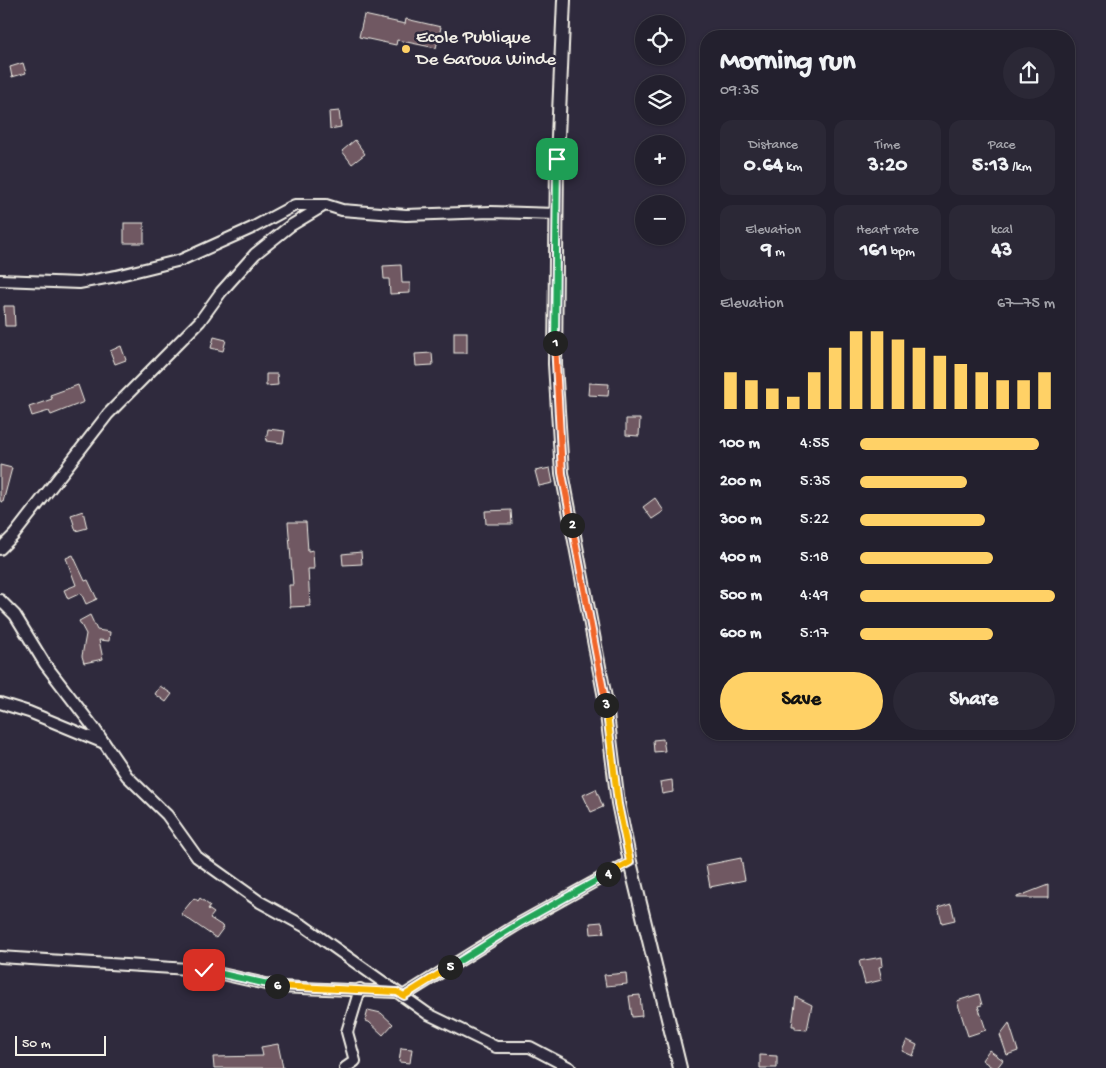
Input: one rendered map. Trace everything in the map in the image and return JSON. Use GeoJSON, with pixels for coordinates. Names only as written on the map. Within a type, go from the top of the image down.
{"type":"FeatureCollection","features":[{"type":"Feature","properties":{"kind":"street"},"geometry":{"type":"LineString","coordinates":[[564,0],[556,214],[555,364],[562,473],[604,689],[618,804],[630,862],[680,1068]]}},
{"type":"Feature","properties":{"kind":"street"},"geometry":{"type":"LineString","coordinates":[[0,280],[78,283],[181,260],[252,228],[295,205],[326,205],[342,210],[406,215],[491,212],[556,214]]}},
{"type":"Feature","properties":{"kind":"street"},"geometry":{"type":"LineString","coordinates":[[0,549],[14,535],[108,414],[200,321],[221,292],[255,254],[290,226],[326,205]]}},
{"type":"Feature","properties":{"kind":"street"},"geometry":{"type":"LineString","coordinates":[[0,600],[15,615],[46,664],[105,743],[127,776],[167,815],[197,857],[260,902],[304,926],[428,1014],[496,1047],[530,1047],[570,1068]]}},
{"type":"Feature","properties":{"kind":"street"},"geometry":{"type":"LineString","coordinates":[[0,703],[29,712],[105,743]]}},
{"type":"Feature","properties":{"kind":"street"},"geometry":{"type":"LineString","coordinates":[[0,957],[204,970],[279,987],[360,989],[400,994],[520,923],[630,862]]}},
{"type":"Feature","properties":{"kind":"street"},"geometry":{"type":"LineString","coordinates":[[345,1068],[355,1061],[347,1032],[360,989]]}},
{"type":"Feature","properties":{"kind":"building"},"geometry":{"type":"Polygon","coordinates":[[[364,15],[405,24],[406,19],[441,27],[436,48],[397,40],[396,45],[359,37],[364,15]]]}},
{"type":"Feature","properties":{"kind":"building"},"geometry":{"type":"Polygon","coordinates":[[[23,63],[26,73],[12,77],[10,67],[23,63]]]}},
{"type":"Feature","properties":{"kind":"building"},"geometry":{"type":"Polygon","coordinates":[[[339,111],[341,127],[330,129],[329,112],[339,111]]]}},
{"type":"Feature","properties":{"kind":"building"},"geometry":{"type":"Polygon","coordinates":[[[355,140],[365,154],[352,164],[342,151],[355,140]]]}},
{"type":"Feature","properties":{"kind":"building"},"geometry":{"type":"Polygon","coordinates":[[[124,223],[144,223],[144,243],[124,243],[124,223]]]}},
{"type":"Feature","properties":{"kind":"building"},"geometry":{"type":"Polygon","coordinates":[[[401,265],[402,283],[410,283],[410,293],[390,294],[389,279],[384,279],[383,266],[401,265]]]}},
{"type":"Feature","properties":{"kind":"building"},"geometry":{"type":"Polygon","coordinates":[[[4,306],[14,306],[15,326],[5,326],[4,306]]]}},
{"type":"Feature","properties":{"kind":"building"},"geometry":{"type":"Polygon","coordinates":[[[454,332],[467,332],[467,353],[454,353],[454,332]]]}},
{"type":"Feature","properties":{"kind":"building"},"geometry":{"type":"Polygon","coordinates":[[[214,337],[226,340],[223,351],[211,348],[214,337]]]}},
{"type":"Feature","properties":{"kind":"building"},"geometry":{"type":"Polygon","coordinates":[[[121,346],[126,360],[115,364],[110,351],[121,346]]]}},
{"type":"Feature","properties":{"kind":"building"},"geometry":{"type":"Polygon","coordinates":[[[432,353],[433,365],[416,366],[415,354],[432,353]]]}},
{"type":"Feature","properties":{"kind":"building"},"geometry":{"type":"Polygon","coordinates":[[[266,374],[277,374],[278,385],[266,386],[266,374]]]}},
{"type":"Feature","properties":{"kind":"building"},"geometry":{"type":"Polygon","coordinates":[[[589,383],[609,384],[608,396],[588,395],[589,383]]]}},
{"type":"Feature","properties":{"kind":"building"},"geometry":{"type":"Polygon","coordinates":[[[78,385],[84,402],[51,415],[49,411],[32,416],[29,407],[52,399],[50,395],[78,385]]]}},
{"type":"Feature","properties":{"kind":"building"},"geometry":{"type":"Polygon","coordinates":[[[626,419],[640,419],[639,436],[626,435],[626,419]]]}},
{"type":"Feature","properties":{"kind":"building"},"geometry":{"type":"Polygon","coordinates":[[[268,429],[285,431],[283,443],[266,441],[268,429]]]}},
{"type":"Feature","properties":{"kind":"building"},"geometry":{"type":"Polygon","coordinates":[[[0,465],[12,468],[3,502],[0,501],[0,465]]]}},
{"type":"Feature","properties":{"kind":"building"},"geometry":{"type":"Polygon","coordinates":[[[550,468],[553,483],[539,486],[535,471],[550,468]]]}},
{"type":"Feature","properties":{"kind":"building"},"geometry":{"type":"Polygon","coordinates":[[[655,498],[664,511],[652,519],[643,507],[655,498]]]}},
{"type":"Feature","properties":{"kind":"building"},"geometry":{"type":"Polygon","coordinates":[[[511,510],[512,524],[486,524],[485,511],[511,510]]]}},
{"type":"Feature","properties":{"kind":"building"},"geometry":{"type":"Polygon","coordinates":[[[83,511],[87,528],[76,531],[71,515],[83,511]]]}},
{"type":"Feature","properties":{"kind":"building"},"geometry":{"type":"Polygon","coordinates":[[[288,522],[306,522],[308,551],[313,550],[314,569],[308,569],[310,606],[290,607],[289,585],[293,585],[288,522]]]}},
{"type":"Feature","properties":{"kind":"building"},"geometry":{"type":"Polygon","coordinates":[[[361,552],[362,564],[343,565],[342,554],[361,552]]]}},
{"type":"Feature","properties":{"kind":"building"},"geometry":{"type":"Polygon","coordinates":[[[73,555],[85,581],[88,580],[97,599],[86,604],[81,593],[68,599],[64,590],[76,585],[66,558],[73,555]]]}},
{"type":"Feature","properties":{"kind":"building"},"geometry":{"type":"Polygon","coordinates":[[[90,615],[97,630],[110,632],[109,641],[99,640],[103,659],[84,663],[82,656],[86,634],[79,621],[90,615]]]}},
{"type":"Feature","properties":{"kind":"building"},"geometry":{"type":"Polygon","coordinates":[[[160,686],[172,694],[166,702],[155,694],[160,686]]]}},
{"type":"Feature","properties":{"kind":"building"},"geometry":{"type":"Polygon","coordinates":[[[663,739],[665,751],[654,752],[653,740],[663,739]]]}},
{"type":"Feature","properties":{"kind":"building"},"geometry":{"type":"Polygon","coordinates":[[[672,780],[673,792],[662,794],[660,782],[672,780]]]}},
{"type":"Feature","properties":{"kind":"building"},"geometry":{"type":"Polygon","coordinates":[[[596,789],[603,807],[591,812],[583,795],[596,789]]]}},
{"type":"Feature","properties":{"kind":"building"},"geometry":{"type":"Polygon","coordinates":[[[741,858],[745,880],[710,887],[706,865],[741,858]]]}},
{"type":"Feature","properties":{"kind":"building"},"geometry":{"type":"Polygon","coordinates":[[[1048,885],[1048,898],[1017,898],[1017,897],[1048,885]]]}},
{"type":"Feature","properties":{"kind":"building"},"geometry":{"type":"Polygon","coordinates":[[[194,898],[198,901],[200,898],[210,906],[208,909],[214,913],[210,918],[224,927],[216,938],[181,914],[194,898]]]}},
{"type":"Feature","properties":{"kind":"building"},"geometry":{"type":"Polygon","coordinates":[[[951,904],[955,920],[942,923],[938,908],[951,904]]]}},
{"type":"Feature","properties":{"kind":"building"},"geometry":{"type":"Polygon","coordinates":[[[602,922],[604,933],[591,934],[590,923],[602,922]]]}},
{"type":"Feature","properties":{"kind":"building"},"geometry":{"type":"Polygon","coordinates":[[[882,957],[883,966],[879,967],[882,980],[865,984],[859,961],[882,957]]]}},
{"type":"Feature","properties":{"kind":"building"},"geometry":{"type":"Polygon","coordinates":[[[626,973],[627,984],[606,986],[604,975],[626,973]]]}},
{"type":"Feature","properties":{"kind":"building"},"geometry":{"type":"Polygon","coordinates":[[[979,994],[982,1005],[978,1006],[986,1030],[968,1036],[957,1001],[979,994]]]}},
{"type":"Feature","properties":{"kind":"building"},"geometry":{"type":"Polygon","coordinates":[[[640,995],[642,1016],[632,1017],[629,996],[640,995]]]}},
{"type":"Feature","properties":{"kind":"building"},"geometry":{"type":"Polygon","coordinates":[[[796,997],[812,1005],[807,1030],[795,1029],[795,1026],[792,1026],[796,997]]]}},
{"type":"Feature","properties":{"kind":"building"},"geometry":{"type":"Polygon","coordinates":[[[368,1010],[381,1013],[393,1024],[383,1035],[369,1022],[365,1021],[368,1010]]]}},
{"type":"Feature","properties":{"kind":"building"},"geometry":{"type":"Polygon","coordinates":[[[1009,1023],[1018,1051],[1007,1055],[1000,1035],[1009,1023]]]}},
{"type":"Feature","properties":{"kind":"building"},"geometry":{"type":"Polygon","coordinates":[[[907,1040],[917,1045],[913,1056],[902,1051],[907,1040]]]}},
{"type":"Feature","properties":{"kind":"building"},"geometry":{"type":"Polygon","coordinates":[[[278,1044],[283,1068],[214,1068],[213,1057],[263,1056],[261,1047],[278,1044]]]}},
{"type":"Feature","properties":{"kind":"building"},"geometry":{"type":"Polygon","coordinates":[[[401,1048],[412,1049],[410,1063],[399,1062],[401,1048]]]}},
{"type":"Feature","properties":{"kind":"building"},"geometry":{"type":"Polygon","coordinates":[[[989,1050],[1003,1060],[997,1068],[993,1068],[982,1060],[989,1050]]]}},
{"type":"Feature","properties":{"kind":"building"},"geometry":{"type":"Polygon","coordinates":[[[760,1055],[777,1056],[777,1068],[760,1068],[760,1055]]]}},
{"type":"Feature","properties":{"kind":"place","name":"Ecole Publique De Garoua Winde"},"geometry":{"type":"Point","coordinates":[406,49]}},
{"type":"Feature","properties":{"kind":"route"},"geometry":{"type":"LineString","coordinates":[[204,970],[279,987],[360,989],[397,992],[404,996],[520,923],[630,862],[618,804],[605,698],[594,633],[562,473],[555,364],[557,159]]}}]}
